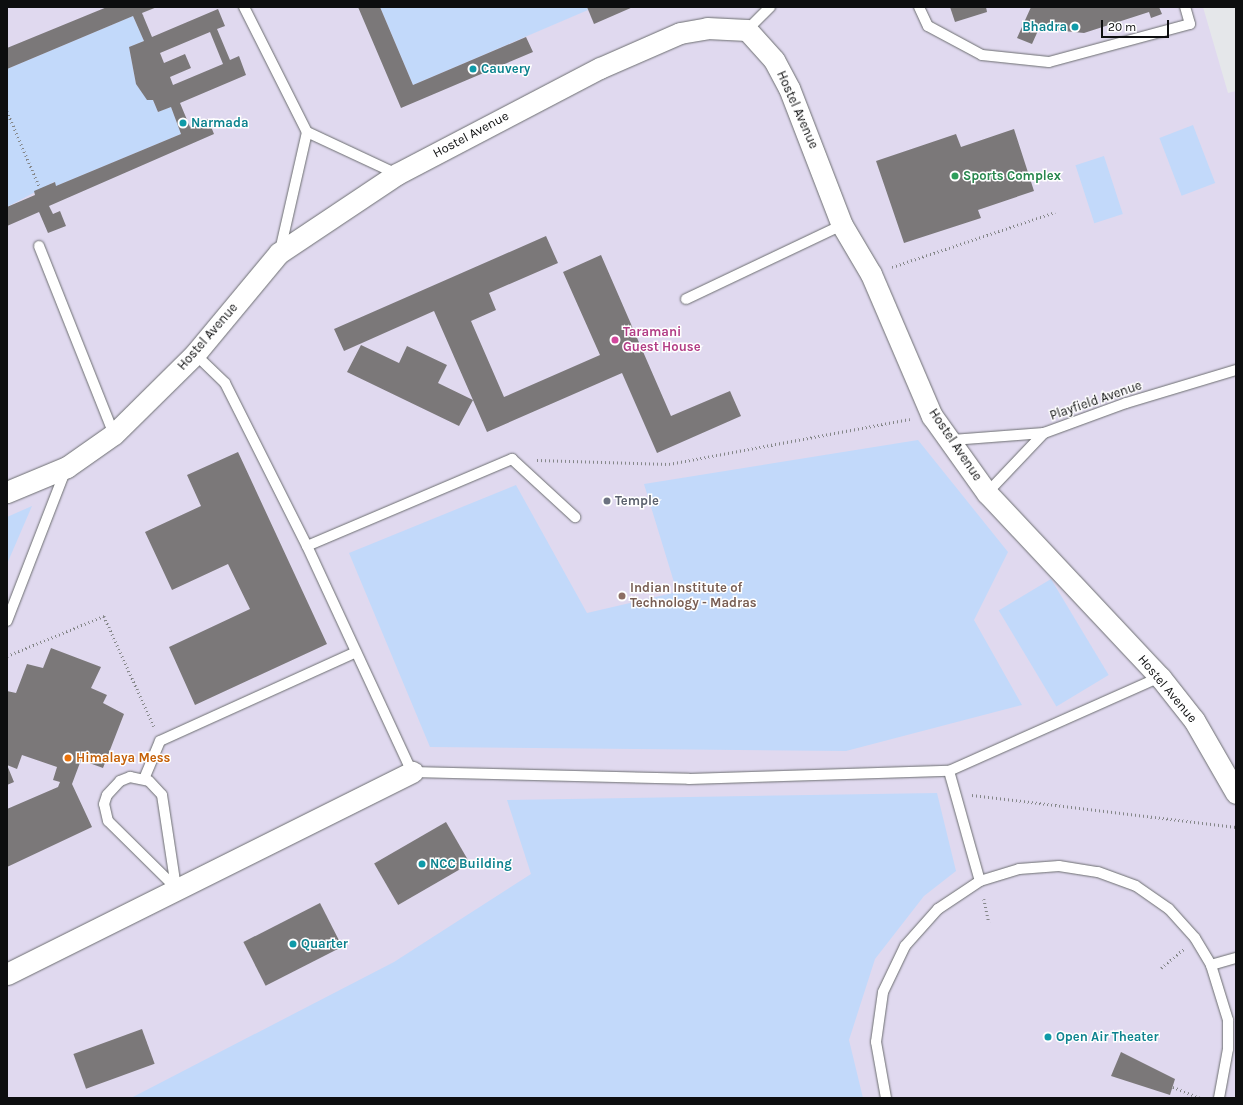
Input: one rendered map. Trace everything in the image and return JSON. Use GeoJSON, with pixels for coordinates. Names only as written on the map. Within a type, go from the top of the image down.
{"type":"FeatureCollection","features":[{"type":"Feature","properties":{"kind":"street","name":"Hostel Avenue"},"geometry":{"type":"LineString","coordinates":[[7,492],[67,467],[114,434],[196,354],[279,253],[397,174],[600,68],[680,33],[707,28],[747,30],[774,60],[789,88],[842,225],[871,274],[932,416],[952,440],[987,493],[1160,677],[1194,720],[1236,793]]}},
{"type":"Feature","properties":{"kind":"street"},"geometry":{"type":"LineString","coordinates":[[7,974],[176,888],[412,772]]}},
{"type":"Feature","properties":{"kind":"lane"},"geometry":{"type":"LineString","coordinates":[[244,7],[307,132],[397,174]]}},
{"type":"Feature","properties":{"kind":"lane"},"geometry":{"type":"LineString","coordinates":[[747,30],[770,7]]}},
{"type":"Feature","properties":{"kind":"lane"},"geometry":{"type":"LineString","coordinates":[[919,7],[928,26],[982,55],[1049,62],[1190,24],[1185,7]]}},
{"type":"Feature","properties":{"kind":"lane"},"geometry":{"type":"LineString","coordinates":[[279,253],[307,132]]}},
{"type":"Feature","properties":{"kind":"lane"},"geometry":{"type":"LineString","coordinates":[[686,299],[842,225]]}},
{"type":"Feature","properties":{"kind":"lane"},"geometry":{"type":"LineString","coordinates":[[39,246],[114,434]]}},
{"type":"Feature","properties":{"kind":"lane"},"geometry":{"type":"LineString","coordinates":[[196,354],[225,383],[307,546],[412,772],[689,779],[949,771],[1160,677]]}},
{"type":"Feature","properties":{"kind":"lane","name":"Playfield Avenue"},"geometry":{"type":"LineString","coordinates":[[987,493],[1044,433],[1236,370]]}},
{"type":"Feature","properties":{"kind":"lane"},"geometry":{"type":"LineString","coordinates":[[952,440],[1044,433]]}},
{"type":"Feature","properties":{"kind":"lane"},"geometry":{"type":"LineString","coordinates":[[307,546],[512,459],[575,517]]}},
{"type":"Feature","properties":{"kind":"lane"},"geometry":{"type":"LineString","coordinates":[[7,621],[67,467]]}},
{"type":"Feature","properties":{"kind":"lane"},"geometry":{"type":"LineString","coordinates":[[144,779],[160,741],[356,652]]}},
{"type":"Feature","properties":{"kind":"lane"},"geometry":{"type":"LineString","coordinates":[[949,771],[980,881]]}},
{"type":"Feature","properties":{"kind":"lane"},"geometry":{"type":"LineString","coordinates":[[130,777],[144,779],[162,795],[176,888],[108,821],[105,813],[107,794],[112,787],[130,777]]}},
{"type":"Feature","properties":{"kind":"lane"},"geometry":{"type":"LineString","coordinates":[[886,1098],[876,1042],[883,992],[905,946],[938,909],[980,881],[1019,869],[1059,866],[1098,872],[1147,894],[1169,909],[1195,938],[1211,965],[1228,1020],[1228,1048],[1218,1098]]}},
{"type":"Feature","properties":{"kind":"lane"},"geometry":{"type":"LineString","coordinates":[[1211,965],[1236,958]]}},
{"type":"Feature","properties":{"kind":"path"},"geometry":{"type":"LineString","coordinates":[[7,111],[40,188]]}},
{"type":"Feature","properties":{"kind":"path"},"geometry":{"type":"LineString","coordinates":[[871,274],[1055,212]]}},
{"type":"Feature","properties":{"kind":"path"},"geometry":{"type":"LineString","coordinates":[[512,459],[669,464],[932,416]]}},
{"type":"Feature","properties":{"kind":"path"},"geometry":{"type":"LineString","coordinates":[[7,656],[104,616],[160,741]]}},
{"type":"Feature","properties":{"kind":"path"},"geometry":{"type":"LineString","coordinates":[[955,792],[1236,827]]}},
{"type":"Feature","properties":{"kind":"path"},"geometry":{"type":"LineString","coordinates":[[980,881],[989,922]]}},
{"type":"Feature","properties":{"kind":"path"},"geometry":{"type":"LineString","coordinates":[[1161,968],[1195,938]]}},
{"type":"Feature","properties":{"kind":"path"},"geometry":{"type":"LineString","coordinates":[[1173,1087],[1200,1098]]}},
{"type":"Feature","properties":{"kind":"shaded area","name":"Indian Institute of Technology - Madras"},"geometry":{"type":"Polygon","coordinates":[[[7,7],[1203,7],[1228,93],[1236,91],[1236,1098],[7,1098],[7,7]]]}},
{"type":"Feature","properties":{"kind":"shaded area"},"geometry":{"type":"Polygon","coordinates":[[[380,7],[587,7],[588,10],[413,85],[380,7]]]}},
{"type":"Feature","properties":{"kind":"shaded area"},"geometry":{"type":"Polygon","coordinates":[[[133,16],[144,41],[129,47],[136,84],[147,99],[153,100],[158,112],[171,107],[181,134],[56,186],[54,182],[7,207],[7,69],[133,16]]]}},
{"type":"Feature","properties":{"kind":"shaded area"},"geometry":{"type":"Polygon","coordinates":[[[1193,125],[1215,183],[1182,196],[1159,138],[1193,125]]]}},
{"type":"Feature","properties":{"kind":"shaded area"},"geometry":{"type":"Polygon","coordinates":[[[1104,156],[1123,214],[1094,223],[1075,165],[1104,156]]]}},
{"type":"Feature","properties":{"kind":"shaded area"},"geometry":{"type":"Polygon","coordinates":[[[918,440],[1008,552],[974,620],[1022,705],[846,751],[430,747],[349,553],[516,485],[587,613],[677,592],[644,484],[918,440]]]}},
{"type":"Feature","properties":{"kind":"shaded area"},"geometry":{"type":"Polygon","coordinates":[[[32,506],[7,564],[7,517],[32,506]]]}},
{"type":"Feature","properties":{"kind":"shaded area"},"geometry":{"type":"Polygon","coordinates":[[[1051,579],[1109,675],[1056,706],[999,610],[1051,579]]]}},
{"type":"Feature","properties":{"kind":"shaded area"},"geometry":{"type":"Polygon","coordinates":[[[937,793],[956,871],[924,896],[875,959],[849,1040],[863,1098],[131,1098],[394,962],[531,874],[507,800],[937,793]]]}},
{"type":"Feature","properties":{"kind":"building","name":"Narmada"},"geometry":{"type":"Polygon","coordinates":[[[107,7],[157,7],[142,13],[152,37],[218,9],[225,26],[217,29],[230,60],[239,56],[246,75],[180,103],[190,127],[208,119],[214,134],[49,206],[53,214],[60,211],[66,226],[48,233],[39,212],[7,226],[7,207],[35,195],[34,191],[55,182],[56,186],[181,134],[171,107],[158,112],[153,100],[147,100],[136,84],[129,47],[144,41],[133,16],[7,69],[7,48],[107,7]],[[210,32],[160,53],[164,63],[185,54],[191,68],[170,77],[173,85],[223,64],[210,32]]]}},
{"type":"Feature","properties":{"kind":"building","name":"Cauvery"},"geometry":{"type":"Polygon","coordinates":[[[358,7],[380,7],[413,85],[526,37],[533,52],[401,108],[358,7]]]}},
{"type":"Feature","properties":{"kind":"building"},"geometry":{"type":"Polygon","coordinates":[[[587,7],[633,7],[594,24],[587,7]]]}},
{"type":"Feature","properties":{"kind":"building","name":"Bhadra"},"geometry":{"type":"Polygon","coordinates":[[[950,7],[986,7],[987,12],[955,22],[950,7]]]}},
{"type":"Feature","properties":{"kind":"building","name":"Bhadra"},"geometry":{"type":"Polygon","coordinates":[[[1031,7],[1159,7],[1162,14],[1151,18],[1149,12],[1084,33],[1054,30],[1041,24],[1032,44],[1017,38],[1031,7]]]}},
{"type":"Feature","properties":{"kind":"building","name":"Sports Complex"},"geometry":{"type":"Polygon","coordinates":[[[1014,129],[1034,191],[978,210],[981,218],[904,243],[876,161],[956,134],[961,147],[1014,129]]]}},
{"type":"Feature","properties":{"kind":"building","name":"Taramani Guest House"},"geometry":{"type":"Polygon","coordinates":[[[546,236],[558,263],[489,293],[496,310],[471,321],[504,397],[600,355],[563,272],[601,255],[671,416],[730,391],[741,416],[657,453],[622,373],[487,432],[434,311],[344,351],[334,329],[546,236]]]}},
{"type":"Feature","properties":{"kind":"building"},"geometry":{"type":"Polygon","coordinates":[[[361,345],[399,363],[407,346],[447,365],[438,383],[473,400],[459,426],[347,372],[361,345]]]}},
{"type":"Feature","properties":{"kind":"building"},"geometry":{"type":"Polygon","coordinates":[[[238,452],[327,644],[195,705],[169,647],[250,609],[228,564],[172,590],[145,532],[201,506],[187,475],[238,452]]]}},
{"type":"Feature","properties":{"kind":"building","name":"Himalaya Mess"},"geometry":{"type":"Polygon","coordinates":[[[51,648],[101,667],[91,688],[107,695],[103,703],[124,714],[103,768],[81,760],[72,784],[92,827],[7,867],[7,809],[58,787],[60,782],[53,780],[57,767],[22,755],[17,769],[7,765],[7,691],[16,693],[27,664],[43,668],[51,648]]]}},
{"type":"Feature","properties":{"kind":"building"},"geometry":{"type":"Polygon","coordinates":[[[7,765],[14,782],[7,785],[7,765]]]}},
{"type":"Feature","properties":{"kind":"building","name":"NCC Building"},"geometry":{"type":"Polygon","coordinates":[[[446,822],[470,864],[398,905],[374,864],[446,822]]]}},
{"type":"Feature","properties":{"kind":"building","name":"Quarter"},"geometry":{"type":"Polygon","coordinates":[[[320,903],[342,947],[266,986],[243,942],[320,903]]]}},
{"type":"Feature","properties":{"kind":"building"},"geometry":{"type":"Polygon","coordinates":[[[142,1029],[155,1064],[86,1089],[73,1054],[142,1029]]]}},
{"type":"Feature","properties":{"kind":"building"},"geometry":{"type":"Polygon","coordinates":[[[1121,1052],[1175,1079],[1170,1095],[1111,1076],[1121,1052]]]}},
{"type":"Feature","properties":{"kind":"place","name":"Bhadra"},"geometry":{"type":"Point","coordinates":[1075,27]}},
{"type":"Feature","properties":{"kind":"place","name":"Cauvery"},"geometry":{"type":"Point","coordinates":[473,69]}},
{"type":"Feature","properties":{"kind":"place","name":"Narmada"},"geometry":{"type":"Point","coordinates":[183,123]}},
{"type":"Feature","properties":{"kind":"place","name":"Sports Complex"},"geometry":{"type":"Point","coordinates":[955,176]}},
{"type":"Feature","properties":{"kind":"place","name":"Taramani Guest House"},"geometry":{"type":"Point","coordinates":[615,340]}},
{"type":"Feature","properties":{"kind":"place","name":"Temple"},"geometry":{"type":"Point","coordinates":[607,501]}},
{"type":"Feature","properties":{"kind":"place","name":"Indian Institute of Technology - Madras"},"geometry":{"type":"Point","coordinates":[622,596]}},
{"type":"Feature","properties":{"kind":"place","name":"Himalaya Mess"},"geometry":{"type":"Point","coordinates":[68,758]}},
{"type":"Feature","properties":{"kind":"place","name":"NCC Building"},"geometry":{"type":"Point","coordinates":[422,864]}},
{"type":"Feature","properties":{"kind":"place","name":"Quarter"},"geometry":{"type":"Point","coordinates":[293,944]}},
{"type":"Feature","properties":{"kind":"place","name":"Open Air Theater"},"geometry":{"type":"Point","coordinates":[1048,1037]}}]}
